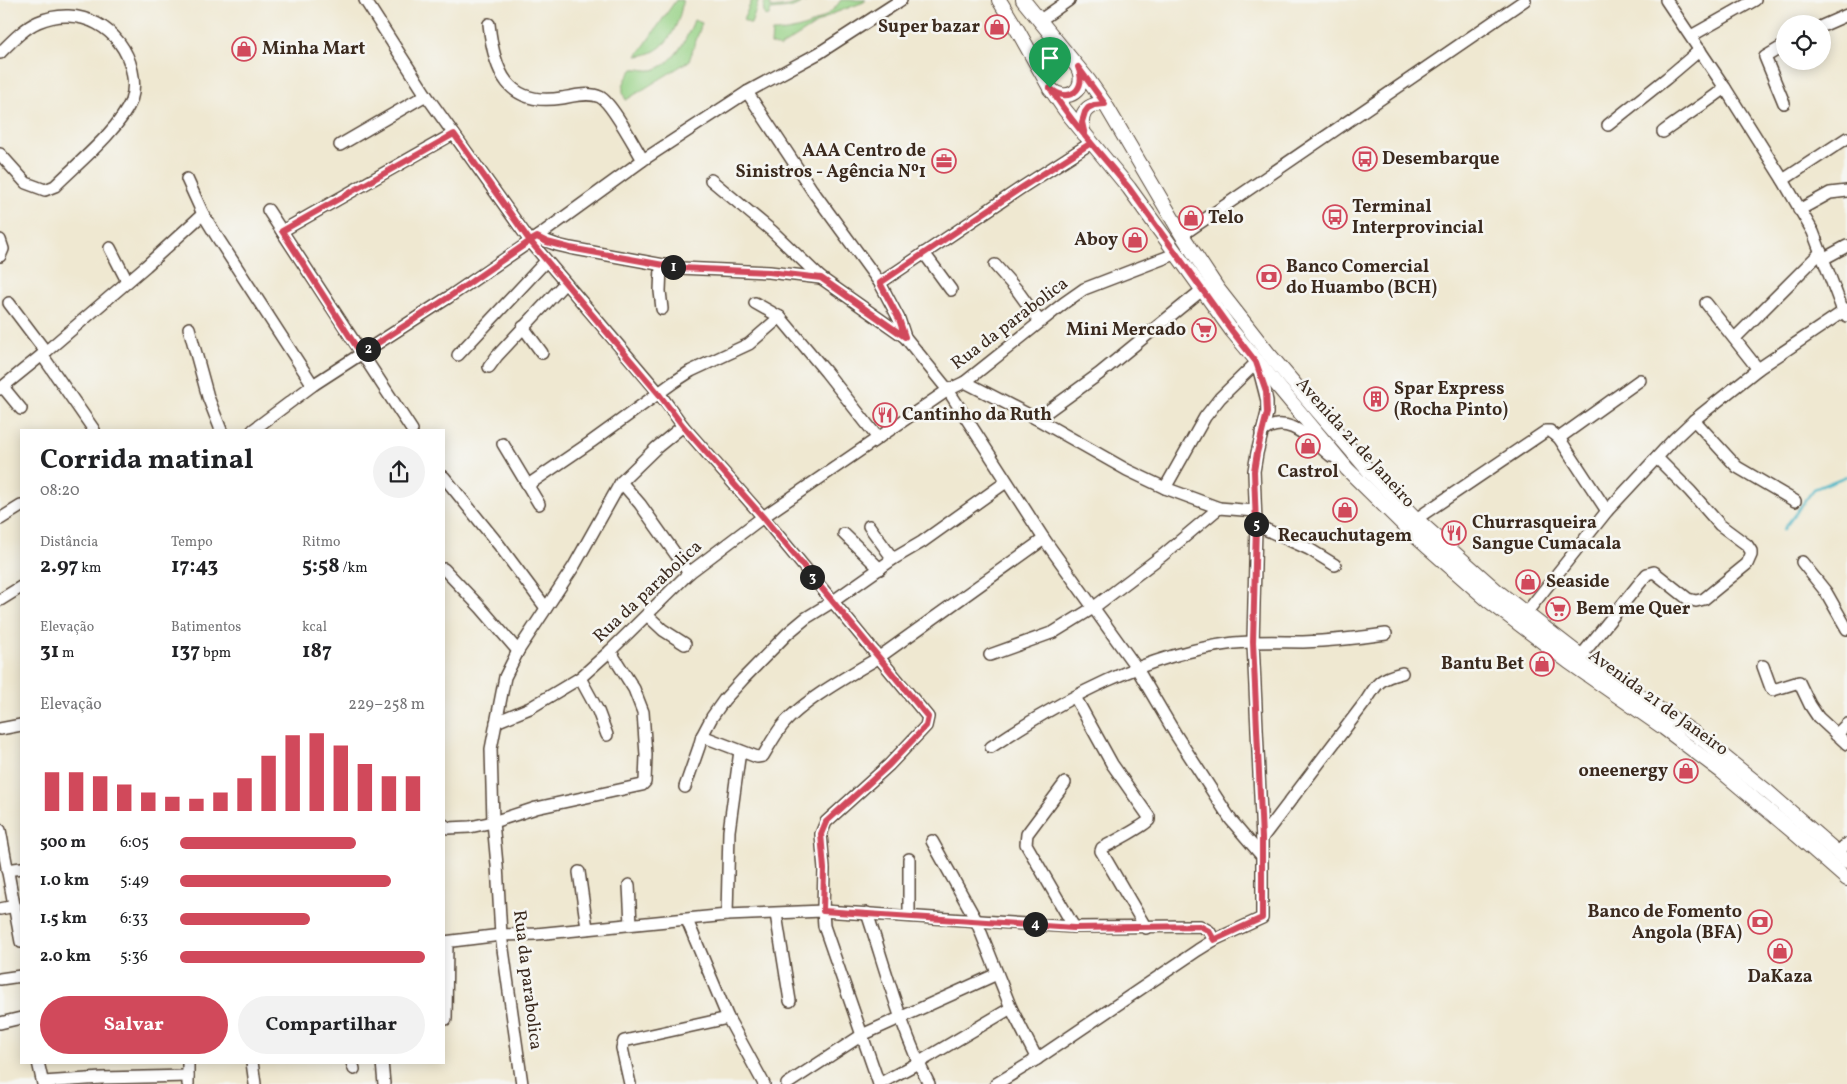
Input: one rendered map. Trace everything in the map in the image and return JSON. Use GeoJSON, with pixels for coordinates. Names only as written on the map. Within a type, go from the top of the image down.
{"type":"FeatureCollection","features":[{"type":"Feature","properties":{"kind":"main road","name":"Avenida 21 de Janeiro"},"geometry":{"type":"LineString","coordinates":[[999,0],[1050,88],[1088,140],[1129,188],[1175,254],[1256,362],[1347,469],[1413,534],[1489,601],[1576,668],[1664,728],[1721,771],[1847,879]]}},
{"type":"Feature","properties":{"kind":"main road","name":"Avenida 21 de Janeiro"},"geometry":{"type":"LineString","coordinates":[[1022,0],[1078,67],[1105,104],[1182,235],[1217,288],[1274,361],[1357,458],[1416,519],[1497,591],[1582,656],[1697,735],[1844,852]]}},
{"type":"Feature","properties":{"kind":"main road"},"geometry":{"type":"LineString","coordinates":[[1050,88],[1064,96],[1074,92],[1082,78],[1078,67]]}},
{"type":"Feature","properties":{"kind":"main road"},"geometry":{"type":"LineString","coordinates":[[1088,140],[1082,122],[1085,112],[1094,105],[1105,104]]}},
{"type":"Feature","properties":{"kind":"street"},"geometry":{"type":"LineString","coordinates":[[365,0],[426,95],[534,239],[546,261],[658,393],[683,426],[763,517],[928,717],[928,722],[889,765],[826,822],[821,834],[824,869],[824,926],[879,1084],[1011,1008]]}},
{"type":"Feature","properties":{"kind":"street"},"geometry":{"type":"LineString","coordinates":[[254,429],[313,385],[449,297],[534,239],[643,160],[747,92],[819,53],[901,0]]}},
{"type":"Feature","properties":{"kind":"street"},"geometry":{"type":"LineString","coordinates":[[1039,21],[1069,0]]}},
{"type":"Feature","properties":{"kind":"street"},"geometry":{"type":"LineString","coordinates":[[1182,235],[1525,0]]}},
{"type":"Feature","properties":{"kind":"street"},"geometry":{"type":"LineString","coordinates":[[1526,612],[1607,511],[1694,420],[1758,369],[1846,312],[1813,232],[1783,180],[1725,88],[1666,0]]}},
{"type":"Feature","properties":{"kind":"street"},"geometry":{"type":"LineString","coordinates":[[1691,36],[1755,0]]}},
{"type":"Feature","properties":{"kind":"street"},"geometry":{"type":"LineString","coordinates":[[1831,22],[1847,15]]}},
{"type":"Feature","properties":{"kind":"street"},"geometry":{"type":"LineString","coordinates":[[0,53],[23,32],[38,22],[72,16],[89,19],[107,28],[121,44],[130,60],[134,79],[132,99],[124,115],[54,186],[45,190],[26,183],[0,154]]}},
{"type":"Feature","properties":{"kind":"street"},"geometry":{"type":"LineString","coordinates":[[489,24],[491,45],[502,77],[507,84],[514,90],[529,97],[545,100],[590,95],[599,97],[609,107],[643,160]]}},
{"type":"Feature","properties":{"kind":"street"},"geometry":{"type":"LineString","coordinates":[[1608,125],[1700,50]]}},
{"type":"Feature","properties":{"kind":"street"},"geometry":{"type":"LineString","coordinates":[[1776,50],[1765,57],[1784,103]]}},
{"type":"Feature","properties":{"kind":"street"},"geometry":{"type":"LineString","coordinates":[[1663,132],[1725,88]]}},
{"type":"Feature","properties":{"kind":"street"},"geometry":{"type":"LineString","coordinates":[[747,92],[812,190],[880,283],[899,319],[905,337]]}},
{"type":"Feature","properties":{"kind":"street"},"geometry":{"type":"LineString","coordinates":[[340,145],[426,95]]}},
{"type":"Feature","properties":{"kind":"street"},"geometry":{"type":"LineString","coordinates":[[282,231],[454,134]]}},
{"type":"Feature","properties":{"kind":"street"},"geometry":{"type":"LineString","coordinates":[[1783,180],[1847,138]]}},
{"type":"Feature","properties":{"kind":"street"},"geometry":{"type":"LineString","coordinates":[[880,283],[1088,140]]}},
{"type":"Feature","properties":{"kind":"street"},"geometry":{"type":"LineString","coordinates":[[187,179],[203,214],[313,385]]}},
{"type":"Feature","properties":{"kind":"street"},"geometry":{"type":"LineString","coordinates":[[711,180],[772,231],[821,278],[905,337],[948,390],[1044,539],[1136,667],[1226,812],[1261,855]]}},
{"type":"Feature","properties":{"kind":"street"},"geometry":{"type":"LineString","coordinates":[[1799,210],[1830,193],[1847,191]]}},
{"type":"Feature","properties":{"kind":"street"},"geometry":{"type":"LineString","coordinates":[[268,210],[411,429]]}},
{"type":"Feature","properties":{"kind":"street"},"geometry":{"type":"LineString","coordinates":[[21,409],[2,388],[146,266],[203,214]]}},
{"type":"Feature","properties":{"kind":"street"},"geometry":{"type":"LineString","coordinates":[[534,239],[662,266],[769,272],[821,278]]}},
{"type":"Feature","properties":{"kind":"street"},"geometry":{"type":"LineString","coordinates":[[0,240],[3,249],[0,256]]}},
{"type":"Feature","properties":{"kind":"street"},"geometry":{"type":"LineString","coordinates":[[1735,338],[1822,256],[1847,246]]}},
{"type":"Feature","properties":{"kind":"street"},"geometry":{"type":"LineString","coordinates":[[110,248],[127,281]]}},
{"type":"Feature","properties":{"kind":"street"},"geometry":{"type":"LineString","coordinates":[[924,253],[950,290]]}},
{"type":"Feature","properties":{"kind":"street","name":"Rua da parabolica"},"geometry":{"type":"LineString","coordinates":[[522,1084],[501,935],[497,865],[492,822],[491,749],[496,722],[530,708],[580,678],[648,615],[689,573],[763,517],[948,390],[965,382],[1084,289],[1175,254]]}},
{"type":"Feature","properties":{"kind":"street"},"geometry":{"type":"LineString","coordinates":[[458,355],[546,261]]}},
{"type":"Feature","properties":{"kind":"street"},"geometry":{"type":"LineString","coordinates":[[995,264],[1040,322]]}},
{"type":"Feature","properties":{"kind":"street"},"geometry":{"type":"LineString","coordinates":[[662,266],[660,291],[662,309]]}},
{"type":"Feature","properties":{"kind":"street"},"geometry":{"type":"LineString","coordinates":[[489,367],[523,327],[565,283]]}},
{"type":"Feature","properties":{"kind":"street"},"geometry":{"type":"LineString","coordinates":[[1037,420],[1099,374],[1202,290]]}},
{"type":"Feature","properties":{"kind":"street"},"geometry":{"type":"LineString","coordinates":[[9,303],[93,429]]}},
{"type":"Feature","properties":{"kind":"street"},"geometry":{"type":"LineString","coordinates":[[755,303],[780,318],[878,438]]}},
{"type":"Feature","properties":{"kind":"street"},"geometry":{"type":"LineString","coordinates":[[1706,303],[1758,369]]}},
{"type":"Feature","properties":{"kind":"street"},"geometry":{"type":"LineString","coordinates":[[528,485],[658,393],[691,372],[749,344],[780,318]]}},
{"type":"Feature","properties":{"kind":"street"},"geometry":{"type":"LineString","coordinates":[[523,327],[542,353]]}},
{"type":"Feature","properties":{"kind":"street"},"geometry":{"type":"LineString","coordinates":[[189,328],[208,397],[221,429]]}},
{"type":"Feature","properties":{"kind":"street"},"geometry":{"type":"LineString","coordinates":[[996,1084],[1037,1059],[1214,940],[1262,918],[1262,838],[1253,642],[1256,525],[1254,471],[1267,413],[1267,401],[1256,362],[1220,398],[1205,417],[1165,488]]}},
{"type":"Feature","properties":{"kind":"street"},"geometry":{"type":"LineString","coordinates":[[1560,438],[1640,380]]}},
{"type":"Feature","properties":{"kind":"street"},"geometry":{"type":"LineString","coordinates":[[965,382],[1127,470],[1165,488],[1219,508],[1255,511]]}},
{"type":"Feature","properties":{"kind":"street"},"geometry":{"type":"LineString","coordinates":[[1694,420],[1737,467],[1795,500]]}},
{"type":"Feature","properties":{"kind":"street"},"geometry":{"type":"LineString","coordinates":[[1262,433],[1275,424],[1293,427],[1347,469]]}},
{"type":"Feature","properties":{"kind":"street"},"geometry":{"type":"LineString","coordinates":[[496,722],[505,677],[518,651],[574,566],[621,482],[656,448],[683,426]]}},
{"type":"Feature","properties":{"kind":"street"},"geometry":{"type":"LineString","coordinates":[[1416,519],[1546,431],[1553,432],[1560,438],[1607,511]]}},
{"type":"Feature","properties":{"kind":"street"},"geometry":{"type":"LineString","coordinates":[[503,444],[539,504]]}},
{"type":"Feature","properties":{"kind":"street"},"geometry":{"type":"LineString","coordinates":[[1582,656],[1646,574],[1654,572],[1688,599],[1696,601],[1704,599],[1748,564],[1751,551],[1747,545],[1720,525],[1657,458]]}},
{"type":"Feature","properties":{"kind":"street"},"geometry":{"type":"LineString","coordinates":[[445,481],[499,546],[546,608]]}},
{"type":"Feature","properties":{"kind":"street"},"geometry":{"type":"LineString","coordinates":[[621,482],[640,504],[689,573]]}},
{"type":"Feature","properties":{"kind":"street"},"geometry":{"type":"LineString","coordinates":[[685,787],[702,736],[724,700],[788,633],[806,618],[893,559],[922,542],[1006,482]]}},
{"type":"Feature","properties":{"kind":"street"},"geometry":{"type":"LineString","coordinates":[[0,519],[20,507]]}},
{"type":"Feature","properties":{"kind":"street"},"geometry":{"type":"LineString","coordinates":[[990,655],[1054,632],[1093,608],[1163,555],[1219,508]]}},
{"type":"Feature","properties":{"kind":"street"},"geometry":{"type":"LineString","coordinates":[[1256,525],[1309,549],[1335,565]]}},
{"type":"Feature","properties":{"kind":"street"},"geometry":{"type":"LineString","coordinates":[[870,526],[893,559]]}},
{"type":"Feature","properties":{"kind":"street"},"geometry":{"type":"LineString","coordinates":[[844,534],[880,569]]}},
{"type":"Feature","properties":{"kind":"street"},"geometry":{"type":"LineString","coordinates":[[702,736],[757,757],[763,756],[782,725],[797,712],[851,674],[878,658],[1044,539]]}},
{"type":"Feature","properties":{"kind":"street"},"geometry":{"type":"LineString","coordinates":[[1802,562],[1826,592],[1847,629]]}},
{"type":"Feature","properties":{"kind":"street"},"geometry":{"type":"LineString","coordinates":[[445,570],[518,651]]}},
{"type":"Feature","properties":{"kind":"street"},"geometry":{"type":"LineString","coordinates":[[0,600],[20,588]]}},
{"type":"Feature","properties":{"kind":"street"},"geometry":{"type":"LineString","coordinates":[[648,615],[664,630],[685,644]]}},
{"type":"Feature","properties":{"kind":"street"},"geometry":{"type":"LineString","coordinates":[[991,747],[1028,722],[1136,667],[1234,643],[1348,640],[1386,634]]}},
{"type":"Feature","properties":{"kind":"street"},"geometry":{"type":"LineString","coordinates":[[445,826],[448,828],[470,827],[536,808],[645,782],[646,755],[643,712],[634,689],[610,651]]}},
{"type":"Feature","properties":{"kind":"street"},"geometry":{"type":"LineString","coordinates":[[1763,666],[1773,690],[1799,682],[1814,711],[1847,744]]}},
{"type":"Feature","properties":{"kind":"street"},"geometry":{"type":"LineString","coordinates":[[1262,838],[1366,701],[1374,687],[1382,679],[1402,673]]}},
{"type":"Feature","properties":{"kind":"street"},"geometry":{"type":"LineString","coordinates":[[580,678],[598,711],[607,735]]}},
{"type":"Feature","properties":{"kind":"street"},"geometry":{"type":"LineString","coordinates":[[1076,697],[1112,764],[1149,817],[1147,823],[1102,848],[1101,851],[1146,928]]}},
{"type":"Feature","properties":{"kind":"street"},"geometry":{"type":"LineString","coordinates":[[1836,735],[1847,724]]}},
{"type":"Feature","properties":{"kind":"street"},"geometry":{"type":"LineString","coordinates":[[0,729],[20,725]]}},
{"type":"Feature","properties":{"kind":"street"},"geometry":{"type":"LineString","coordinates":[[727,915],[729,831],[740,751]]}},
{"type":"Feature","properties":{"kind":"street"},"geometry":{"type":"LineString","coordinates":[[1065,783],[1027,834],[1026,844],[1074,928]]}},
{"type":"Feature","properties":{"kind":"street"},"geometry":{"type":"LineString","coordinates":[[0,830],[5,875],[15,906],[20,936]]}},
{"type":"Feature","properties":{"kind":"street"},"geometry":{"type":"LineString","coordinates":[[932,841],[976,920],[1011,1008],[1037,1059]]}},
{"type":"Feature","properties":{"kind":"street"},"geometry":{"type":"LineString","coordinates":[[909,859],[909,916]]}},
{"type":"Feature","properties":{"kind":"street"},"geometry":{"type":"LineString","coordinates":[[5,875],[20,868]]}},
{"type":"Feature","properties":{"kind":"street"},"geometry":{"type":"LineString","coordinates":[[579,872],[587,928]]}},
{"type":"Feature","properties":{"kind":"street"},"geometry":{"type":"LineString","coordinates":[[629,885],[631,924]]}},
{"type":"Feature","properties":{"kind":"street"},"geometry":{"type":"LineString","coordinates":[[0,909],[15,906]]}},
{"type":"Feature","properties":{"kind":"street"},"geometry":{"type":"LineString","coordinates":[[446,1018],[445,942],[501,935],[536,934],[727,915],[823,911],[1074,928],[1200,926],[1209,931],[1214,940]]}},
{"type":"Feature","properties":{"kind":"street"},"geometry":{"type":"LineString","coordinates":[[867,913],[901,1018],[928,1084]]}},
{"type":"Feature","properties":{"kind":"street"},"geometry":{"type":"LineString","coordinates":[[776,914],[790,1001]]}},
{"type":"Feature","properties":{"kind":"street"},"geometry":{"type":"LineString","coordinates":[[687,920],[728,1018],[764,1084]]}},
{"type":"Feature","properties":{"kind":"street"},"geometry":{"type":"LineString","coordinates":[[787,1084],[805,1079],[862,1035],[997,974]]}},
{"type":"Feature","properties":{"kind":"street"},"geometry":{"type":"LineString","coordinates":[[0,979],[20,976]]}},
{"type":"Feature","properties":{"kind":"street"},"geometry":{"type":"LineString","coordinates":[[0,1023],[20,1018]]}},
{"type":"Feature","properties":{"kind":"street"},"geometry":{"type":"LineString","coordinates":[[630,1084],[622,1048],[624,1041],[728,1018]]}},
{"type":"Feature","properties":{"kind":"street"},"geometry":{"type":"LineString","coordinates":[[38,1064],[43,1083],[188,1080],[188,1064]]}},
{"type":"Feature","properties":{"kind":"street"},"geometry":{"type":"LineString","coordinates":[[252,1064],[255,1084]]}},
{"type":"Feature","properties":{"kind":"street"},"geometry":{"type":"LineString","coordinates":[[382,1064],[384,1084]]}},
{"type":"Feature","properties":{"kind":"green space"},"geometry":{"type":"Polygon","coordinates":[[[676,0],[683,0],[675,29],[670,37],[656,50],[637,56],[676,0]]]}},
{"type":"Feature","properties":{"kind":"green space"},"geometry":{"type":"Polygon","coordinates":[[[752,0],[759,0],[751,24],[743,20],[752,0]]]}},
{"type":"Feature","properties":{"kind":"green space"},"geometry":{"type":"Polygon","coordinates":[[[810,0],[790,8],[771,10],[769,16],[764,13],[764,5],[767,1],[770,1],[771,8],[789,6],[810,0]]]}},
{"type":"Feature","properties":{"kind":"green space"},"geometry":{"type":"Polygon","coordinates":[[[841,0],[866,0],[832,14],[780,47],[771,44],[772,32],[792,30],[811,24],[828,14],[841,0]]]}},
{"type":"Feature","properties":{"kind":"green space"},"geometry":{"type":"Polygon","coordinates":[[[694,20],[702,23],[689,61],[626,100],[623,88],[633,69],[653,70],[663,65],[680,48],[694,20]]]}},
{"type":"Feature","properties":{"kind":"waterway"},"geometry":{"type":"LineString","coordinates":[[1783,530],[1814,489],[1847,476]]}},
{"type":"Feature","properties":{"kind":"place","name":"Super bazar"},"geometry":{"type":"Point","coordinates":[997,27]}},
{"type":"Feature","properties":{"kind":"place","name":"Minha Mart"},"geometry":{"type":"Point","coordinates":[244,49]}},
{"type":"Feature","properties":{"kind":"place","name":"Desembarque"},"geometry":{"type":"Point","coordinates":[1365,159]}},
{"type":"Feature","properties":{"kind":"place","name":"AAA Centro de Sinistros - Agência Nº1"},"geometry":{"type":"Point","coordinates":[944,161]}},
{"type":"Feature","properties":{"kind":"place","name":"Terminal Interprovincial"},"geometry":{"type":"Point","coordinates":[1335,217]}},
{"type":"Feature","properties":{"kind":"place","name":"Telo"},"geometry":{"type":"Point","coordinates":[1191,218]}},
{"type":"Feature","properties":{"kind":"place","name":"Aboy"},"geometry":{"type":"Point","coordinates":[1135,240]}},
{"type":"Feature","properties":{"kind":"place","name":"Banco Comercial do Huambo (BCH)"},"geometry":{"type":"Point","coordinates":[1269,277]}},
{"type":"Feature","properties":{"kind":"place","name":"Mini Mercado"},"geometry":{"type":"Point","coordinates":[1204,330]}},
{"type":"Feature","properties":{"kind":"place","name":"Spar Express (Rocha Pinto)"},"geometry":{"type":"Point","coordinates":[1376,399]}},
{"type":"Feature","properties":{"kind":"place","name":"Cantinho da Ruth"},"geometry":{"type":"Point","coordinates":[885,415]}},
{"type":"Feature","properties":{"kind":"place","name":"Castrol"},"geometry":{"type":"Point","coordinates":[1308,446]}},
{"type":"Feature","properties":{"kind":"place","name":"Recauchutagem"},"geometry":{"type":"Point","coordinates":[1345,510]}},
{"type":"Feature","properties":{"kind":"place","name":"Churrasqueira Sangue Cumacala"},"geometry":{"type":"Point","coordinates":[1454,533]}},
{"type":"Feature","properties":{"kind":"place","name":"Seaside"},"geometry":{"type":"Point","coordinates":[1528,582]}},
{"type":"Feature","properties":{"kind":"place","name":"Bem me Quer"},"geometry":{"type":"Point","coordinates":[1558,609]}},
{"type":"Feature","properties":{"kind":"place","name":"Bantu Bet"},"geometry":{"type":"Point","coordinates":[1542,664]}},
{"type":"Feature","properties":{"kind":"place","name":"oneenergy"},"geometry":{"type":"Point","coordinates":[1686,771]}},
{"type":"Feature","properties":{"kind":"place","name":"Banco de Fomento Angola (BFA)"},"geometry":{"type":"Point","coordinates":[1760,922]}},
{"type":"Feature","properties":{"kind":"place","name":"DaKaza"},"geometry":{"type":"Point","coordinates":[1780,951]}},
{"type":"Feature","properties":{"kind":"route"},"geometry":{"type":"LineString","coordinates":[[1050,88],[1063,108],[1074,122],[1091,143],[1021,188],[880,283],[899,319],[905,337],[821,278],[769,272],[662,266],[557,245],[537,237],[530,241],[454,134],[282,231],[361,354],[449,297],[530,241],[658,393],[683,426],[763,517],[928,717],[926,726],[889,765],[826,822],[821,834],[824,869],[823,911],[1074,928],[1200,926],[1209,931],[1214,940],[1262,918],[1262,838],[1253,642],[1256,525],[1254,471],[1267,413],[1266,391],[1256,362],[1164,239],[1129,188],[1085,136],[1082,127],[1082,117],[1085,112],[1094,105],[1105,104],[1089,81],[1078,67],[1082,78],[1081,83],[1074,92],[1064,96],[1050,88]]}}]}
